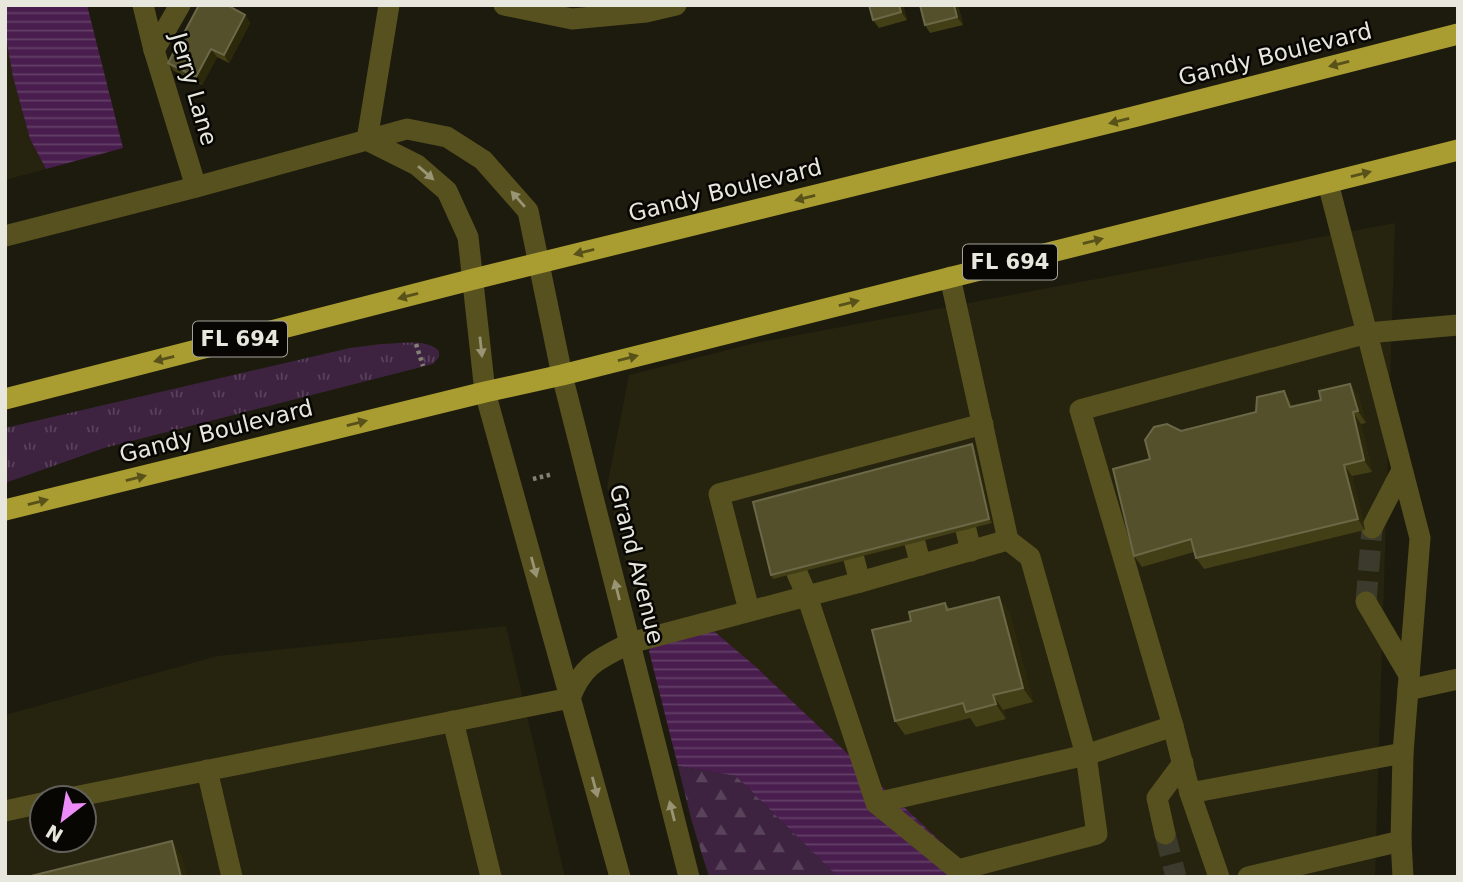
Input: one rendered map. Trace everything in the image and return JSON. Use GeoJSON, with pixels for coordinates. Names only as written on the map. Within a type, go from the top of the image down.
{"type":"FeatureCollection","features":[{"type":"Feature","properties":{"kind":"highway","name":"Gandy Boulevard"},"geometry":{"type":"LineString","coordinates":[[5,399],[474,279],[1458,34]]}},
{"type":"Feature","properties":{"kind":"highway","name":"Gandy Boulevard"},"geometry":{"type":"LineString","coordinates":[[5,510],[485,391],[562,375],[1458,150]]}},
{"type":"Feature","properties":{"kind":"street","name":"Jerry Lane"},"geometry":{"type":"LineString","coordinates":[[143,5],[196,187]]}},
{"type":"Feature","properties":{"kind":"street"},"geometry":{"type":"LineString","coordinates":[[154,50],[180,5]]}},
{"type":"Feature","properties":{"kind":"street"},"geometry":{"type":"LineString","coordinates":[[389,5],[367,140],[417,165],[447,191],[468,237],[485,391],[620,877]]}},
{"type":"Feature","properties":{"kind":"street"},"geometry":{"type":"LineString","coordinates":[[504,5],[572,19],[677,5]]}},
{"type":"Feature","properties":{"kind":"street","name":"Grand Avenue"},"geometry":{"type":"LineString","coordinates":[[5,236],[407,129],[447,136],[483,160],[528,211],[562,375],[689,877]]}},
{"type":"Feature","properties":{"kind":"street"},"geometry":{"type":"LineString","coordinates":[[1328,183],[1420,538],[1403,753],[1403,877]]}},
{"type":"Feature","properties":{"kind":"street"},"geometry":{"type":"LineString","coordinates":[[797,573],[876,803],[958,870],[1097,834],[1086,755],[1030,558],[1008,540],[950,277]]}},
{"type":"Feature","properties":{"kind":"street"},"geometry":{"type":"LineString","coordinates":[[1219,877],[1190,793],[1173,726],[1080,410],[1367,332],[1458,325]]}},
{"type":"Feature","properties":{"kind":"street"},"geometry":{"type":"LineString","coordinates":[[749,610],[719,494],[778,489],[945,445],[983,424]]}},
{"type":"Feature","properties":{"kind":"street"},"geometry":{"type":"LineString","coordinates":[[1372,528],[1402,470]]}},
{"type":"Feature","properties":{"kind":"street"},"geometry":{"type":"LineString","coordinates":[[966,530],[971,551]]}},
{"type":"Feature","properties":{"kind":"street"},"geometry":{"type":"LineString","coordinates":[[570,698],[577,680],[597,660],[630,643],[1008,540]]}},
{"type":"Feature","properties":{"kind":"street"},"geometry":{"type":"LineString","coordinates":[[915,543],[921,565]]}},
{"type":"Feature","properties":{"kind":"street"},"geometry":{"type":"LineString","coordinates":[[854,559],[860,582]]}},
{"type":"Feature","properties":{"kind":"street"},"geometry":{"type":"LineString","coordinates":[[1366,602],[1408,683]]}},
{"type":"Feature","properties":{"kind":"street"},"geometry":{"type":"LineString","coordinates":[[1408,683],[1458,679]]}},
{"type":"Feature","properties":{"kind":"street"},"geometry":{"type":"LineString","coordinates":[[98,792],[570,698]]}},
{"type":"Feature","properties":{"kind":"street"},"geometry":{"type":"LineString","coordinates":[[453,721],[491,877]]}},
{"type":"Feature","properties":{"kind":"street"},"geometry":{"type":"LineString","coordinates":[[876,803],[1086,755],[1173,726]]}},
{"type":"Feature","properties":{"kind":"street"},"geometry":{"type":"LineString","coordinates":[[1190,793],[1403,753]]}},
{"type":"Feature","properties":{"kind":"street"},"geometry":{"type":"LineString","coordinates":[[1165,834],[1157,798],[1183,763]]}},
{"type":"Feature","properties":{"kind":"street"},"geometry":{"type":"LineString","coordinates":[[207,771],[232,877]]}},
{"type":"Feature","properties":{"kind":"street"},"geometry":{"type":"LineString","coordinates":[[5,811],[28,806]]}},
{"type":"Feature","properties":{"kind":"street"},"geometry":{"type":"LineString","coordinates":[[1248,877],[1401,841]]}},
{"type":"Feature","properties":{"kind":"path"},"geometry":{"type":"LineString","coordinates":[[416,344],[423,366]]}},
{"type":"Feature","properties":{"kind":"path"},"geometry":{"type":"LineString","coordinates":[[532,479],[552,474]]}},
{"type":"Feature","properties":{"kind":"shaded area"},"geometry":{"type":"Polygon","coordinates":[[[5,5],[87,5],[123,148],[46,169],[30,139],[13,77],[5,33],[5,5]]]}},
{"type":"Feature","properties":{"kind":"shaded area"},"geometry":{"type":"Polygon","coordinates":[[[5,33],[13,77],[30,139],[46,169],[5,180],[5,33]]]}},
{"type":"Feature","properties":{"kind":"shaded area"},"geometry":{"type":"Polygon","coordinates":[[[1395,223],[1375,877],[978,877],[756,667],[645,637],[607,487],[629,375],[755,343],[1395,223]]]}},
{"type":"Feature","properties":{"kind":"shaded area"},"geometry":{"type":"Polygon","coordinates":[[[702,621],[756,667],[978,877],[838,877],[736,776],[678,766],[645,637],[702,621]]]}},
{"type":"Feature","properties":{"kind":"shaded area"},"geometry":{"type":"Polygon","coordinates":[[[506,626],[565,877],[5,877],[5,715],[217,656],[506,626]]]}},
{"type":"Feature","properties":{"kind":"green space"},"geometry":{"type":"Polygon","coordinates":[[[381,344],[427,344],[439,351],[439,357],[433,364],[104,448],[5,483],[5,428],[350,348],[381,344]]]}},
{"type":"Feature","properties":{"kind":"green space"},"geometry":{"type":"Polygon","coordinates":[[[678,766],[736,776],[838,877],[709,877],[678,766]]]}},
{"type":"Feature","properties":{"kind":"building"},"geometry":{"type":"Polygon","coordinates":[[[199,5],[227,5],[245,15],[224,55],[211,49],[196,77],[168,63],[199,5]]]}},
{"type":"Feature","properties":{"kind":"building"},"geometry":{"type":"Polygon","coordinates":[[[869,5],[899,5],[901,12],[873,20],[869,5]]]}},
{"type":"Feature","properties":{"kind":"building"},"geometry":{"type":"Polygon","coordinates":[[[920,5],[954,5],[957,17],[925,25],[920,5]]]}},
{"type":"Feature","properties":{"kind":"building"},"geometry":{"type":"Polygon","coordinates":[[[1350,384],[1358,411],[1353,412],[1364,460],[1344,465],[1358,519],[1196,558],[1191,539],[1134,556],[1113,469],[1150,459],[1145,440],[1154,427],[1167,424],[1181,431],[1256,412],[1257,397],[1284,391],[1290,407],[1321,400],[1319,391],[1350,384]]]}},
{"type":"Feature","properties":{"kind":"building"},"geometry":{"type":"Polygon","coordinates":[[[972,444],[989,519],[771,575],[753,502],[972,444]]]}},
{"type":"Feature","properties":{"kind":"building"},"geometry":{"type":"Polygon","coordinates":[[[999,597],[1023,688],[993,695],[996,704],[966,712],[963,703],[895,721],[872,630],[911,621],[909,612],[945,603],[947,610],[999,597]]]}},
{"type":"Feature","properties":{"kind":"building"},"geometry":{"type":"Polygon","coordinates":[[[172,841],[181,877],[27,877],[172,841]]]}},
{"type":"Feature","properties":{"kind":"tunnel"},"geometry":{"type":"LineString","coordinates":[[1366,602],[1372,528]]}},
{"type":"Feature","properties":{"kind":"tunnel"},"geometry":{"type":"LineString","coordinates":[[1165,834],[1176,877]]}}]}
